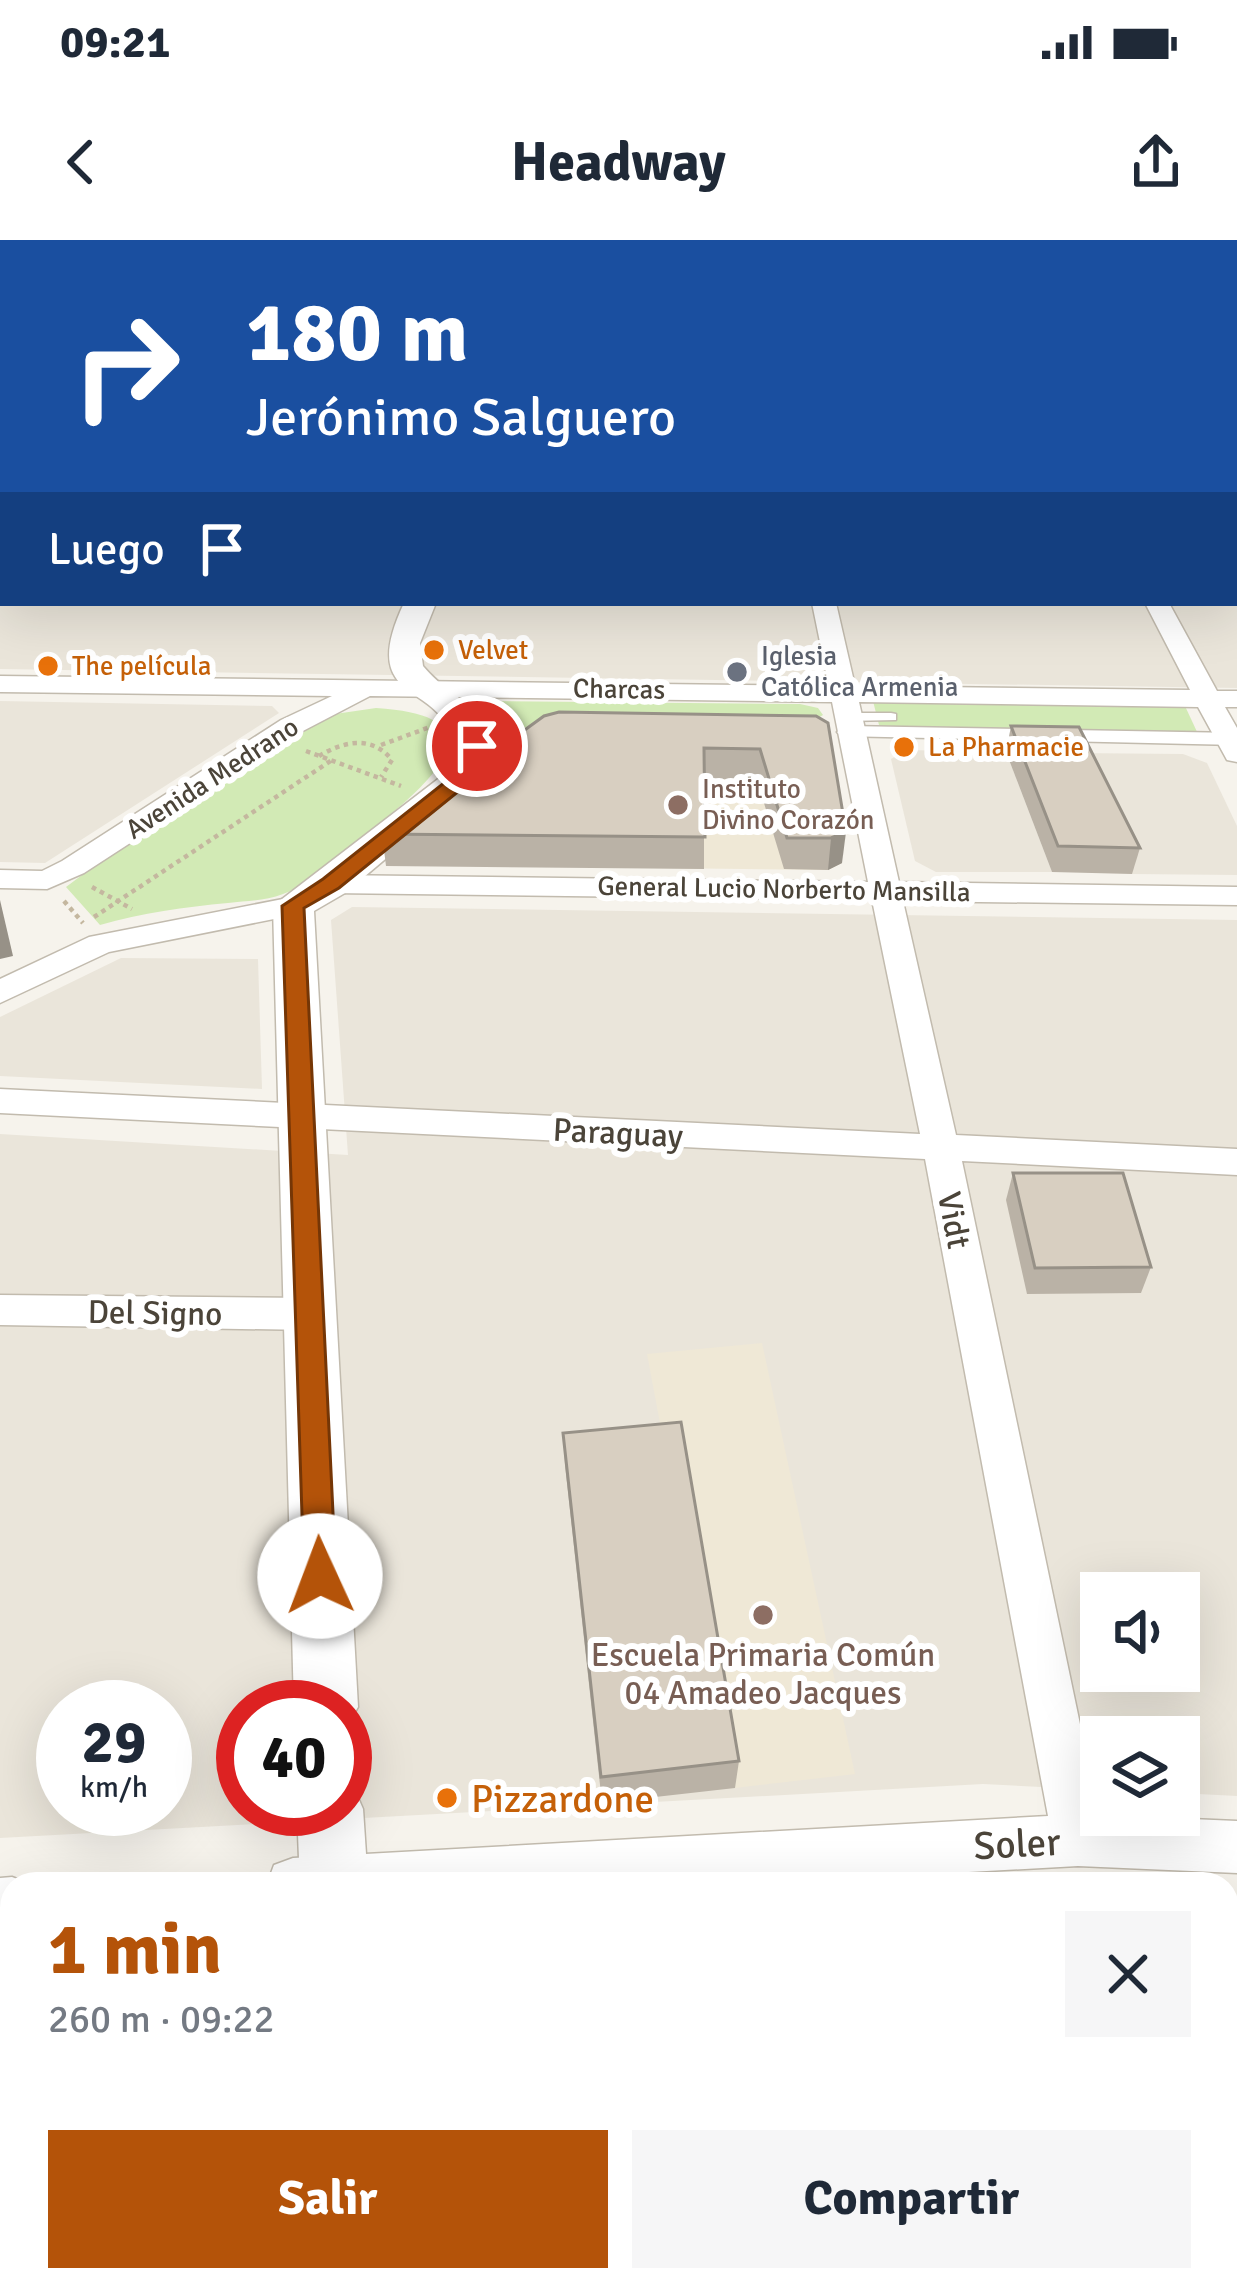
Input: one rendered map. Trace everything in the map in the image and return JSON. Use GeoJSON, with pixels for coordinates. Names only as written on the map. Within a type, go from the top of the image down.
{"type":"FeatureCollection","features":[{"type":"Feature","properties":{"kind":"street"},"geometry":{"type":"LineString","coordinates":[[418,606],[403,646],[406,667],[421,687],[464,714],[477,746],[473,770]]}},
{"type":"Feature","properties":{"kind":"street","name":"Vidt"},"geometry":{"type":"LineString","coordinates":[[824,606],[838,718],[884,890],[941,1149],[1078,1840]]}},
{"type":"Feature","properties":{"kind":"street"},"geometry":{"type":"LineString","coordinates":[[838,718],[1234,744],[1223,699],[1159,606]]}},
{"type":"Feature","properties":{"kind":"street","name":"Charcas"},"geometry":{"type":"LineString","coordinates":[[0,684],[421,687],[838,718],[1223,699]]}},
{"type":"Feature","properties":{"kind":"street","name":"Avenida Medrano"},"geometry":{"type":"LineString","coordinates":[[47,880],[291,726],[345,698],[381,687]]}},
{"type":"Feature","properties":{"kind":"street"},"geometry":{"type":"LineString","coordinates":[[0,992],[92,934],[293,906],[331,884],[507,748]]}},
{"type":"Feature","properties":{"kind":"street"},"geometry":{"type":"LineString","coordinates":[[0,879],[47,880]]}},
{"type":"Feature","properties":{"kind":"street","name":"General Lucio Norberto Mansilla"},"geometry":{"type":"LineString","coordinates":[[331,884],[1237,896]]}},
{"type":"Feature","properties":{"kind":"street"},"geometry":{"type":"LineString","coordinates":[[293,906],[325,1680]]}},
{"type":"Feature","properties":{"kind":"street","name":"Paraguay"},"geometry":{"type":"LineString","coordinates":[[0,1101],[1237,1162]]}},
{"type":"Feature","properties":{"kind":"street","name":"Del Signo"},"geometry":{"type":"LineString","coordinates":[[0,1310],[310,1314]]}},
{"type":"Feature","properties":{"kind":"street"},"geometry":{"type":"LineString","coordinates":[[324,1872],[327,1836]]}},
{"type":"Feature","properties":{"kind":"street","name":"Soler"},"geometry":{"type":"LineString","coordinates":[[516,1872],[1078,1840],[1237,1847]]}},
{"type":"Feature","properties":{"kind":"lane"},"geometry":{"type":"LineString","coordinates":[[838,718],[891,717]]}},
{"type":"Feature","properties":{"kind":"path"},"geometry":{"type":"LineString","coordinates":[[319,756],[348,743],[377,746],[464,714]]}},
{"type":"Feature","properties":{"kind":"path"},"geometry":{"type":"LineString","coordinates":[[291,726],[302,732],[288,742],[433,801]]}},
{"type":"Feature","properties":{"kind":"path"},"geometry":{"type":"LineString","coordinates":[[377,746],[392,760],[382,777]]}},
{"type":"Feature","properties":{"kind":"path"},"geometry":{"type":"LineString","coordinates":[[47,880],[92,934],[117,902],[332,760]]}},
{"type":"Feature","properties":{"kind":"path"},"geometry":{"type":"LineString","coordinates":[[47,880],[95,887],[129,910],[153,907]]}},
{"type":"Feature","properties":{"kind":"shaded area"},"geometry":{"type":"Polygon","coordinates":[[[0,606],[1237,606],[1237,688],[0,669],[0,606]]]}},
{"type":"Feature","properties":{"kind":"shaded area"},"geometry":{"type":"Polygon","coordinates":[[[0,701],[272,706],[279,713],[45,863],[0,862],[0,701]]]}},
{"type":"Feature","properties":{"kind":"shaded area","name":"Instituto Divino Corazón"},"geometry":{"type":"Polygon","coordinates":[[[785,746],[838,837],[842,863],[828,870],[574,867],[562,833],[785,746]]]}},
{"type":"Feature","properties":{"kind":"shaded area"},"geometry":{"type":"Polygon","coordinates":[[[906,750],[1006,752],[1052,872],[936,872],[915,861],[891,759],[906,750]]]}},
{"type":"Feature","properties":{"kind":"shaded area"},"geometry":{"type":"Polygon","coordinates":[[[1072,753],[1183,754],[1207,763],[1237,826],[1237,875],[1132,874],[1072,753]]]}},
{"type":"Feature","properties":{"kind":"shaded area"},"geometry":{"type":"Polygon","coordinates":[[[352,907],[1237,920],[1237,1796],[1200,1794],[1200,1716],[1080,1716],[1080,1789],[983,1784],[372,1818],[372,1680],[216,1680],[216,1826],[192,1827],[192,1680],[36,1680],[36,1836],[0,1838],[0,1134],[348,1155],[331,920],[352,907]]]}},
{"type":"Feature","properties":{"kind":"shaded area"},"geometry":{"type":"Polygon","coordinates":[[[121,958],[258,959],[262,1089],[0,1076],[0,1017],[121,958]]]}},
{"type":"Feature","properties":{"kind":"shaded area","name":"Escuela Primaria Común 04 Amadeo Jacques"},"geometry":{"type":"Polygon","coordinates":[[[762,1343],[855,1774],[735,1788],[680,1455],[666,1455],[647,1354],[762,1343]]]}},
{"type":"Feature","properties":{"kind":"green space"},"geometry":{"type":"Polygon","coordinates":[[[491,701],[800,704],[818,708],[823,715],[816,719],[556,716],[510,733],[505,732],[506,716],[499,703],[491,701]]]}},
{"type":"Feature","properties":{"kind":"green space"},"geometry":{"type":"Polygon","coordinates":[[[873,701],[1185,706],[1198,734],[880,729],[873,701]]]}},
{"type":"Feature","properties":{"kind":"green space"},"geometry":{"type":"Polygon","coordinates":[[[376,708],[416,714],[439,724],[448,738],[445,755],[415,793],[331,866],[296,889],[269,898],[164,911],[100,925],[66,887],[122,845],[314,723],[335,714],[376,708]]]}},
{"type":"Feature","properties":{"kind":"building"},"geometry":{"type":"Polygon","coordinates":[[[559,712],[816,716],[828,723],[846,832],[831,838],[787,838],[760,749],[704,748],[705,837],[382,834],[544,716],[559,712]]]}},
{"type":"Feature","properties":{"kind":"building"},"geometry":{"type":"Polygon","coordinates":[[[1011,726],[1079,727],[1140,848],[1058,846],[1011,726]]]}},
{"type":"Feature","properties":{"kind":"building"},"geometry":{"type":"Polygon","coordinates":[[[1013,1173],[1123,1173],[1151,1267],[1035,1268],[1013,1173]]]}},
{"type":"Feature","properties":{"kind":"building"},"geometry":{"type":"Polygon","coordinates":[[[681,1422],[739,1761],[601,1777],[563,1433],[681,1422]]]}},
{"type":"Feature","properties":{"kind":"place","name":"Velvet"},"geometry":{"type":"Point","coordinates":[434,650]}},
{"type":"Feature","properties":{"kind":"place","name":"The película"},"geometry":{"type":"Point","coordinates":[48,666]}},
{"type":"Feature","properties":{"kind":"place","name":"Iglesia Católica Armenia"},"geometry":{"type":"Point","coordinates":[737,672]}},
{"type":"Feature","properties":{"kind":"place","name":"La Pharmacie"},"geometry":{"type":"Point","coordinates":[904,747]}},
{"type":"Feature","properties":{"kind":"place","name":"Instituto Divino Corazón"},"geometry":{"type":"Point","coordinates":[678,805]}},
{"type":"Feature","properties":{"kind":"place","name":"Escuela Primaria Común 04 Amadeo Jacques"},"geometry":{"type":"Point","coordinates":[763,1615]}},
{"type":"Feature","properties":{"kind":"place","name":"Pizzardone"},"geometry":{"type":"Point","coordinates":[447,1798]}},
{"type":"Feature","properties":{"kind":"route"},"geometry":{"type":"LineString","coordinates":[[320,1576],[293,906],[331,884],[473,770],[477,746]]}}]}
